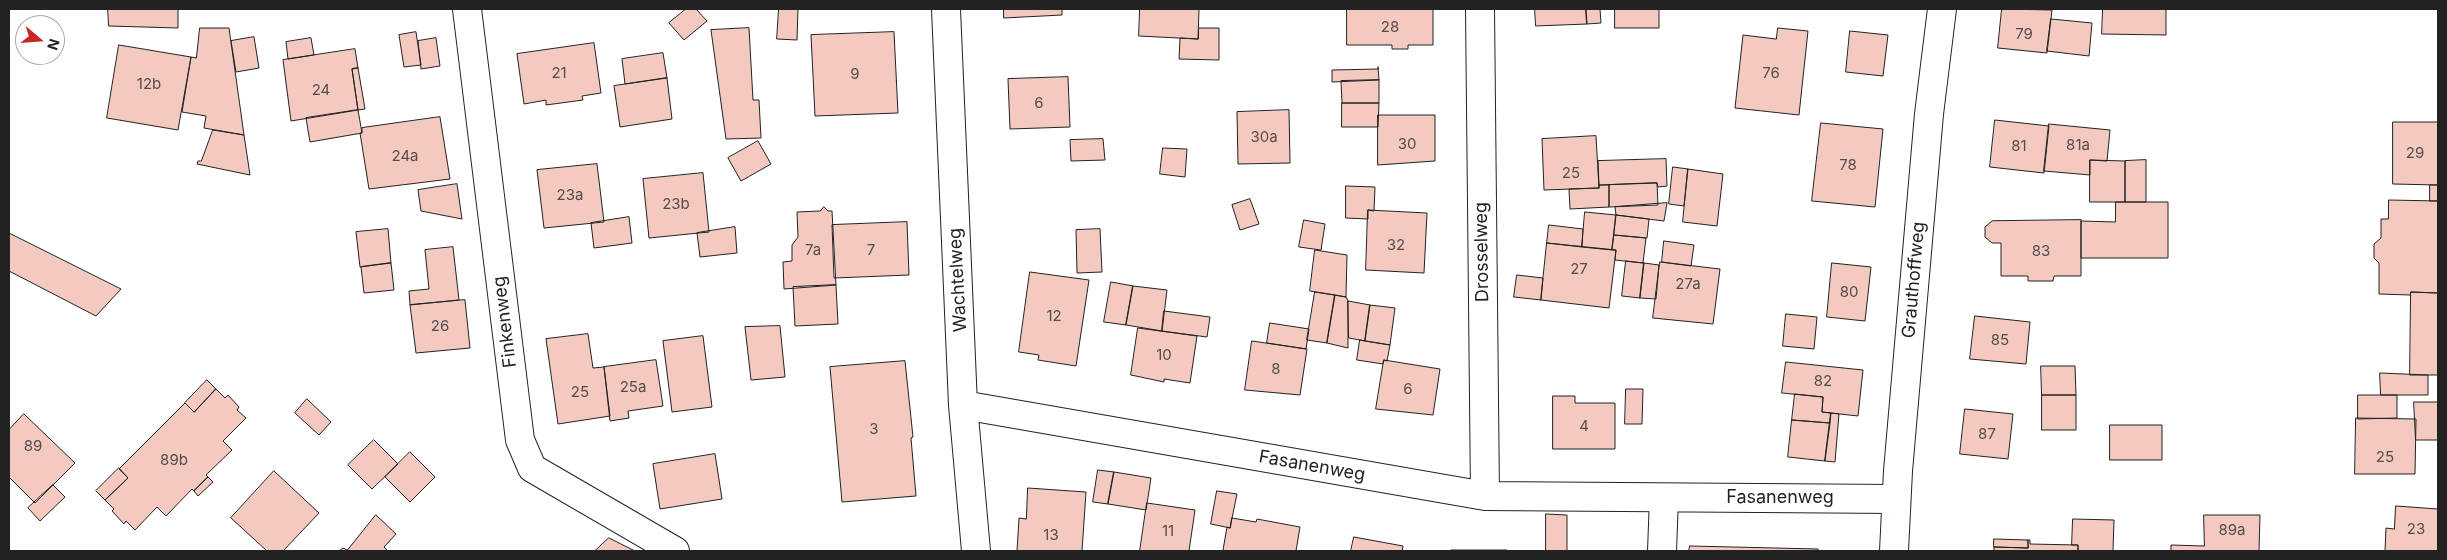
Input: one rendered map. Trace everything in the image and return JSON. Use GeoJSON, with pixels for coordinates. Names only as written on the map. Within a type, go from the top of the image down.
{"type":"FeatureCollection","features":[{"type":"Feature","properties":{"kind":"street","name":"Finkenweg"},"geometry":{"type":"LineString","coordinates":[[467,9],[520,440],[532,468],[675,551]]}},
{"type":"Feature","properties":{"kind":"street","name":"Wachtelweg"},"geometry":{"type":"LineString","coordinates":[[946,9],[964,406],[976,551]]}},
{"type":"Feature","properties":{"kind":"street","name":"Drosselweg"},"geometry":{"type":"LineString","coordinates":[[1480,9],[1485,496]]}},
{"type":"Feature","properties":{"kind":"street","name":"Grauthoffweg"},"geometry":{"type":"LineString","coordinates":[[1894,551],[1896,499],[1929,114],[1942,9]]}},
{"type":"Feature","properties":{"kind":"street","name":"Fasanenweg"},"geometry":{"type":"LineString","coordinates":[[964,406],[1485,496],[1896,499]]}},
{"type":"Feature","properties":{"kind":"street"},"geometry":{"type":"LineString","coordinates":[[1662,551],[1664,498]]}},
{"type":"Feature","properties":{"kind":"building"},"geometry":{"type":"Polygon","coordinates":[[[108,9],[178,9],[178,28],[109,26],[108,9]]]}},
{"type":"Feature","properties":{"kind":"building"},"geometry":{"type":"Polygon","coordinates":[[[686,9],[696,9],[707,21],[684,40],[669,23],[686,9]]]}},
{"type":"Feature","properties":{"kind":"building"},"geometry":{"type":"Polygon","coordinates":[[[779,9],[798,9],[797,40],[777,39],[779,9]]]}},
{"type":"Feature","properties":{"kind":"building"},"geometry":{"type":"Polygon","coordinates":[[[1004,9],[1062,9],[1062,15],[1004,18],[1004,9]]]}},
{"type":"Feature","properties":{"kind":"building"},"geometry":{"type":"Polygon","coordinates":[[[1140,9],[1199,9],[1198,39],[1139,36],[1140,9]]]}},
{"type":"Feature","properties":{"kind":"building"},"geometry":{"type":"Polygon","coordinates":[[[1347,9],[1433,9],[1433,45],[1408,45],[1408,49],[1392,49],[1392,45],[1347,45],[1347,9]]]}},
{"type":"Feature","properties":{"kind":"building"},"geometry":{"type":"Polygon","coordinates":[[[1535,9],[1586,9],[1587,24],[1536,26],[1535,9]]]}},
{"type":"Feature","properties":{"kind":"building"},"geometry":{"type":"Polygon","coordinates":[[[1586,9],[1600,9],[1601,23],[1587,24],[1586,9]]]}},
{"type":"Feature","properties":{"kind":"building"},"geometry":{"type":"Polygon","coordinates":[[[1615,9],[1659,9],[1659,28],[1615,28],[1615,9]]]}},
{"type":"Feature","properties":{"kind":"building"},"geometry":{"type":"Polygon","coordinates":[[[2002,9],[2052,10],[2047,53],[1998,48],[2002,9]]]}},
{"type":"Feature","properties":{"kind":"building"},"geometry":{"type":"Polygon","coordinates":[[[2103,9],[2166,9],[2166,35],[2102,34],[2103,9]]]}},
{"type":"Feature","properties":{"kind":"building"},"geometry":{"type":"Polygon","coordinates":[[[2051,19],[2092,23],[2089,56],[2047,51],[2051,19]]]}},
{"type":"Feature","properties":{"kind":"building"},"geometry":{"type":"Polygon","coordinates":[[[200,28],[229,28],[244,135],[204,128],[206,116],[182,112],[191,57],[196,58],[200,28]]]}},
{"type":"Feature","properties":{"kind":"building"},"geometry":{"type":"Polygon","coordinates":[[[749,28],[753,100],[759,100],[761,138],[726,139],[711,30],[749,28]]]}},
{"type":"Feature","properties":{"kind":"building"},"geometry":{"type":"Polygon","coordinates":[[[1199,28],[1219,28],[1219,60],[1179,59],[1180,38],[1198,39],[1199,28]]]}},
{"type":"Feature","properties":{"kind":"building"},"geometry":{"type":"Polygon","coordinates":[[[1778,28],[1808,31],[1799,115],[1735,108],[1743,35],[1776,39],[1778,28]]]}},
{"type":"Feature","properties":{"kind":"building"},"geometry":{"type":"Polygon","coordinates":[[[1850,31],[1888,35],[1883,76],[1846,72],[1850,31]]]}},
{"type":"Feature","properties":{"kind":"building"},"geometry":{"type":"Polygon","coordinates":[[[416,32],[421,65],[404,67],[399,35],[416,32]]]}},
{"type":"Feature","properties":{"kind":"building"},"geometry":{"type":"Polygon","coordinates":[[[894,32],[898,113],[815,116],[811,35],[894,32]]]}},
{"type":"Feature","properties":{"kind":"building"},"geometry":{"type":"Polygon","coordinates":[[[254,37],[259,68],[236,72],[231,41],[254,37]]]}},
{"type":"Feature","properties":{"kind":"building"},"geometry":{"type":"Polygon","coordinates":[[[311,38],[314,55],[288,59],[286,42],[311,38]]]}},
{"type":"Feature","properties":{"kind":"building"},"geometry":{"type":"Polygon","coordinates":[[[436,38],[440,66],[421,69],[418,41],[436,38]]]}},
{"type":"Feature","properties":{"kind":"building"},"geometry":{"type":"Polygon","coordinates":[[[594,43],[601,93],[582,96],[583,100],[546,105],[546,100],[524,104],[517,54],[594,43]]]}},
{"type":"Feature","properties":{"kind":"building"},"geometry":{"type":"Polygon","coordinates":[[[119,45],[191,57],[178,130],[107,118],[119,45]]]}},
{"type":"Feature","properties":{"kind":"building"},"geometry":{"type":"Polygon","coordinates":[[[355,49],[358,68],[352,69],[358,110],[291,121],[283,60],[355,49]]]}},
{"type":"Feature","properties":{"kind":"building"},"geometry":{"type":"Polygon","coordinates":[[[663,53],[667,78],[625,84],[622,59],[663,53]]]}},
{"type":"Feature","properties":{"kind":"building"},"geometry":{"type":"Polygon","coordinates":[[[1378,67],[1379,80],[1332,82],[1332,70],[1378,69],[1378,67]]]}},
{"type":"Feature","properties":{"kind":"building"},"geometry":{"type":"Polygon","coordinates":[[[358,68],[365,109],[358,110],[352,69],[358,68]]]}},
{"type":"Feature","properties":{"kind":"building"},"geometry":{"type":"Polygon","coordinates":[[[1068,77],[1070,127],[1010,129],[1008,79],[1068,77]]]}},
{"type":"Feature","properties":{"kind":"building"},"geometry":{"type":"Polygon","coordinates":[[[667,78],[672,119],[620,127],[614,86],[667,78]]]}},
{"type":"Feature","properties":{"kind":"building"},"geometry":{"type":"Polygon","coordinates":[[[1379,80],[1379,103],[1342,103],[1341,81],[1379,80]]]}},
{"type":"Feature","properties":{"kind":"building"},"geometry":{"type":"Polygon","coordinates":[[[1342,103],[1379,103],[1378,127],[1342,127],[1342,103]]]}},
{"type":"Feature","properties":{"kind":"building"},"geometry":{"type":"Polygon","coordinates":[[[358,110],[362,133],[310,142],[306,118],[358,110]]]}},
{"type":"Feature","properties":{"kind":"building"},"geometry":{"type":"Polygon","coordinates":[[[1289,110],[1290,163],[1238,164],[1237,112],[1289,110]]]}},
{"type":"Feature","properties":{"kind":"building"},"geometry":{"type":"Polygon","coordinates":[[[1378,115],[1435,115],[1435,161],[1378,165],[1378,115]]]}},
{"type":"Feature","properties":{"kind":"building"},"geometry":{"type":"Polygon","coordinates":[[[440,117],[450,179],[369,189],[360,133],[362,133],[362,128],[440,117]]]}},
{"type":"Feature","properties":{"kind":"building"},"geometry":{"type":"Polygon","coordinates":[[[1995,120],[2049,126],[2044,173],[1990,167],[1995,120]]]}},
{"type":"Feature","properties":{"kind":"building"},"geometry":{"type":"Polygon","coordinates":[[[2393,122],[2438,122],[2438,185],[2393,184],[2393,122]]]}},
{"type":"Feature","properties":{"kind":"building"},"geometry":{"type":"Polygon","coordinates":[[[1821,123],[1883,129],[1875,207],[1812,201],[1821,123]]]}},
{"type":"Feature","properties":{"kind":"building"},"geometry":{"type":"Polygon","coordinates":[[[2049,124],[2110,130],[2107,161],[2090,160],[2090,175],[2044,171],[2049,124]]]}},
{"type":"Feature","properties":{"kind":"building"},"geometry":{"type":"Polygon","coordinates":[[[213,130],[244,135],[250,175],[197,164],[198,161],[201,161],[213,130]]]}},
{"type":"Feature","properties":{"kind":"building"},"geometry":{"type":"Polygon","coordinates":[[[1596,136],[1599,188],[1544,190],[1542,139],[1596,136]]]}},
{"type":"Feature","properties":{"kind":"building"},"geometry":{"type":"Polygon","coordinates":[[[1103,139],[1105,160],[1071,161],[1070,140],[1103,139]]]}},
{"type":"Feature","properties":{"kind":"building"},"geometry":{"type":"Polygon","coordinates":[[[758,141],[771,164],[741,181],[728,158],[758,141]]]}},
{"type":"Feature","properties":{"kind":"building"},"geometry":{"type":"Polygon","coordinates":[[[1163,148],[1187,149],[1185,177],[1160,174],[1163,148]]]}},
{"type":"Feature","properties":{"kind":"building"},"geometry":{"type":"Polygon","coordinates":[[[1666,159],[1667,186],[1658,187],[1657,183],[1599,185],[1598,161],[1666,159]]]}},
{"type":"Feature","properties":{"kind":"building"},"geometry":{"type":"Polygon","coordinates":[[[2090,160],[2125,161],[2125,202],[2090,202],[2090,160]]]}},
{"type":"Feature","properties":{"kind":"building"},"geometry":{"type":"Polygon","coordinates":[[[2146,160],[2146,202],[2125,202],[2125,161],[2146,160]]]}},
{"type":"Feature","properties":{"kind":"building"},"geometry":{"type":"Polygon","coordinates":[[[597,164],[604,222],[544,228],[537,170],[597,164]]]}},
{"type":"Feature","properties":{"kind":"building"},"geometry":{"type":"Polygon","coordinates":[[[1673,167],[1688,169],[1684,206],[1669,204],[1673,167]]]}},
{"type":"Feature","properties":{"kind":"building"},"geometry":{"type":"Polygon","coordinates":[[[1688,169],[1723,174],[1717,226],[1683,222],[1688,169]]]}},
{"type":"Feature","properties":{"kind":"building"},"geometry":{"type":"Polygon","coordinates":[[[703,173],[709,232],[649,238],[643,179],[703,173]]]}},
{"type":"Feature","properties":{"kind":"building"},"geometry":{"type":"Polygon","coordinates":[[[1657,183],[1658,205],[1609,207],[1609,185],[1657,183]]]}},
{"type":"Feature","properties":{"kind":"building"},"geometry":{"type":"Polygon","coordinates":[[[457,184],[462,219],[421,211],[418,190],[457,184]]]}},
{"type":"Feature","properties":{"kind":"building"},"geometry":{"type":"Polygon","coordinates":[[[1599,185],[1609,185],[1609,207],[1570,209],[1569,189],[1599,188],[1599,185]]]}},
{"type":"Feature","properties":{"kind":"building"},"geometry":{"type":"Polygon","coordinates":[[[2430,185],[2438,185],[2438,201],[2430,201],[2430,185]]]}},
{"type":"Feature","properties":{"kind":"building"},"geometry":{"type":"Polygon","coordinates":[[[1346,186],[1375,187],[1374,211],[1368,210],[1368,219],[1346,218],[1346,186]]]}},
{"type":"Feature","properties":{"kind":"building"},"geometry":{"type":"Polygon","coordinates":[[[1250,199],[1259,224],[1240,230],[1232,205],[1250,199]]]}},
{"type":"Feature","properties":{"kind":"building"},"geometry":{"type":"Polygon","coordinates":[[[2389,200],[2438,201],[2438,293],[2411,292],[2410,295],[2379,294],[2379,263],[2374,258],[2374,244],[2381,238],[2381,219],[2388,219],[2389,200]]]}},
{"type":"Feature","properties":{"kind":"building"},"geometry":{"type":"Polygon","coordinates":[[[2116,202],[2168,202],[2168,258],[2081,258],[2081,221],[2115,222],[2116,202]]]}},
{"type":"Feature","properties":{"kind":"building"},"geometry":{"type":"Polygon","coordinates":[[[1667,203],[1664,221],[1616,215],[1615,207],[1667,203]]]}},
{"type":"Feature","properties":{"kind":"building"},"geometry":{"type":"Polygon","coordinates":[[[824,207],[828,211],[832,211],[836,285],[784,289],[783,262],[792,261],[792,245],[798,237],[797,212],[820,211],[824,207]]]}},
{"type":"Feature","properties":{"kind":"building"},"geometry":{"type":"Polygon","coordinates":[[[1368,210],[1427,213],[1424,273],[1366,270],[1368,210]]]}},
{"type":"Feature","properties":{"kind":"building"},"geometry":{"type":"Polygon","coordinates":[[[1585,212],[1616,215],[1612,250],[1582,247],[1585,212]]]}},
{"type":"Feature","properties":{"kind":"building"},"geometry":{"type":"Polygon","coordinates":[[[1616,215],[1649,219],[1647,238],[1614,235],[1616,215]]]}},
{"type":"Feature","properties":{"kind":"building"},"geometry":{"type":"Polygon","coordinates":[[[629,217],[632,243],[594,248],[591,223],[629,217]]]}},
{"type":"Feature","properties":{"kind":"building"},"geometry":{"type":"Polygon","coordinates":[[[1304,220],[1325,224],[1321,250],[1299,247],[1304,220]]]}},
{"type":"Feature","properties":{"kind":"building"},"geometry":{"type":"Polygon","coordinates":[[[2081,220],[2081,276],[2054,276],[2053,281],[2028,281],[2028,276],[2001,276],[2001,243],[1992,243],[1985,237],[1985,227],[1992,221],[2081,220]]]}},
{"type":"Feature","properties":{"kind":"building"},"geometry":{"type":"Polygon","coordinates":[[[907,222],[909,275],[834,278],[832,225],[907,222]]]}},
{"type":"Feature","properties":{"kind":"building"},"geometry":{"type":"Polygon","coordinates":[[[1549,225],[1583,229],[1582,247],[1547,243],[1549,225]]]}},
{"type":"Feature","properties":{"kind":"building"},"geometry":{"type":"Polygon","coordinates":[[[735,227],[737,253],[700,257],[697,233],[735,227]]]}},
{"type":"Feature","properties":{"kind":"building"},"geometry":{"type":"Polygon","coordinates":[[[388,229],[391,263],[360,267],[356,232],[388,229]]]}},
{"type":"Feature","properties":{"kind":"building"},"geometry":{"type":"Polygon","coordinates":[[[1100,229],[1102,272],[1077,273],[1076,230],[1100,229]]]}},
{"type":"Feature","properties":{"kind":"building"},"geometry":{"type":"Polygon","coordinates":[[[9,233],[121,289],[96,316],[9,271],[9,233]]]}},
{"type":"Feature","properties":{"kind":"building"},"geometry":{"type":"Polygon","coordinates":[[[1614,235],[1646,238],[1643,263],[1615,260],[1616,250],[1612,250],[1614,235]]]}},
{"type":"Feature","properties":{"kind":"building"},"geometry":{"type":"Polygon","coordinates":[[[1664,241],[1694,245],[1691,266],[1662,262],[1664,241]]]}},
{"type":"Feature","properties":{"kind":"building"},"geometry":{"type":"Polygon","coordinates":[[[1547,243],[1616,250],[1609,308],[1541,300],[1547,243]]]}},
{"type":"Feature","properties":{"kind":"building"},"geometry":{"type":"Polygon","coordinates":[[[453,247],[459,300],[410,305],[409,291],[429,289],[425,250],[453,247]]]}},
{"type":"Feature","properties":{"kind":"building"},"geometry":{"type":"Polygon","coordinates":[[[1315,250],[1347,255],[1346,297],[1310,291],[1315,250]]]}},
{"type":"Feature","properties":{"kind":"building"},"geometry":{"type":"Polygon","coordinates":[[[1626,261],[1644,263],[1640,298],[1622,296],[1626,261]]]}},
{"type":"Feature","properties":{"kind":"building"},"geometry":{"type":"Polygon","coordinates":[[[1660,262],[1720,269],[1713,324],[1653,318],[1660,262]]]}},
{"type":"Feature","properties":{"kind":"building"},"geometry":{"type":"Polygon","coordinates":[[[391,263],[394,290],[364,293],[361,267],[391,263]]]}},
{"type":"Feature","properties":{"kind":"building"},"geometry":{"type":"Polygon","coordinates":[[[1644,263],[1659,265],[1656,299],[1640,298],[1644,263]]]}},
{"type":"Feature","properties":{"kind":"building"},"geometry":{"type":"Polygon","coordinates":[[[1832,263],[1871,267],[1865,321],[1827,317],[1832,263]]]}},
{"type":"Feature","properties":{"kind":"building"},"geometry":{"type":"Polygon","coordinates":[[[1030,272],[1089,280],[1076,366],[1038,360],[1039,355],[1019,352],[1030,272]]]}},
{"type":"Feature","properties":{"kind":"building"},"geometry":{"type":"Polygon","coordinates":[[[1517,275],[1543,278],[1541,300],[1514,297],[1517,275]]]}},
{"type":"Feature","properties":{"kind":"building"},"geometry":{"type":"Polygon","coordinates":[[[1111,282],[1133,286],[1126,325],[1104,322],[1111,282]]]}},
{"type":"Feature","properties":{"kind":"building"},"geometry":{"type":"Polygon","coordinates":[[[836,285],[838,324],[795,326],[793,287],[836,285]]]}},
{"type":"Feature","properties":{"kind":"building"},"geometry":{"type":"Polygon","coordinates":[[[1133,286],[1167,290],[1162,331],[1126,325],[1133,286]]]}},
{"type":"Feature","properties":{"kind":"building"},"geometry":{"type":"Polygon","coordinates":[[[1315,292],[1335,295],[1327,343],[1307,340],[1315,292]]]}},
{"type":"Feature","properties":{"kind":"building"},"geometry":{"type":"Polygon","coordinates":[[[2411,292],[2438,293],[2438,375],[2410,375],[2411,292]]]}},
{"type":"Feature","properties":{"kind":"building"},"geometry":{"type":"Polygon","coordinates":[[[1335,295],[1346,297],[1348,301],[1348,348],[1327,343],[1335,295]]]}},
{"type":"Feature","properties":{"kind":"building"},"geometry":{"type":"Polygon","coordinates":[[[465,300],[470,348],[416,353],[410,305],[465,300]]]}},
{"type":"Feature","properties":{"kind":"building"},"geometry":{"type":"Polygon","coordinates":[[[1348,301],[1370,305],[1365,341],[1349,338],[1348,301]]]}},
{"type":"Feature","properties":{"kind":"building"},"geometry":{"type":"Polygon","coordinates":[[[1370,305],[1395,308],[1390,345],[1365,341],[1370,305]]]}},
{"type":"Feature","properties":{"kind":"building"},"geometry":{"type":"Polygon","coordinates":[[[1164,311],[1210,317],[1207,337],[1162,331],[1164,311]]]}},
{"type":"Feature","properties":{"kind":"building"},"geometry":{"type":"Polygon","coordinates":[[[1786,314],[1817,317],[1814,349],[1783,346],[1786,314]]]}},
{"type":"Feature","properties":{"kind":"building"},"geometry":{"type":"Polygon","coordinates":[[[1975,316],[2030,322],[2026,364],[1970,359],[1975,316]]]}},
{"type":"Feature","properties":{"kind":"building"},"geometry":{"type":"Polygon","coordinates":[[[1270,323],[1309,329],[1306,349],[1267,343],[1270,323]]]}},
{"type":"Feature","properties":{"kind":"building"},"geometry":{"type":"Polygon","coordinates":[[[780,326],[785,377],[751,380],[745,327],[780,326]]]}},
{"type":"Feature","properties":{"kind":"building"},"geometry":{"type":"Polygon","coordinates":[[[1138,328],[1197,336],[1190,383],[1164,379],[1164,382],[1131,375],[1138,328]]]}},
{"type":"Feature","properties":{"kind":"building"},"geometry":{"type":"Polygon","coordinates":[[[588,334],[593,368],[604,367],[610,416],[558,424],[546,339],[588,334]]]}},
{"type":"Feature","properties":{"kind":"building"},"geometry":{"type":"Polygon","coordinates":[[[703,336],[712,407],[672,412],[663,341],[703,336]]]}},
{"type":"Feature","properties":{"kind":"building"},"geometry":{"type":"Polygon","coordinates":[[[1360,340],[1390,345],[1387,361],[1384,360],[1383,364],[1357,360],[1360,340]]]}},
{"type":"Feature","properties":{"kind":"building"},"geometry":{"type":"Polygon","coordinates":[[[1252,341],[1307,349],[1300,395],[1245,390],[1252,341]]]}},
{"type":"Feature","properties":{"kind":"building"},"geometry":{"type":"Polygon","coordinates":[[[656,360],[663,406],[628,411],[629,418],[610,421],[604,367],[656,360]]]}},
{"type":"Feature","properties":{"kind":"building"},"geometry":{"type":"Polygon","coordinates":[[[1384,360],[1440,369],[1433,415],[1376,409],[1384,360]]]}},
{"type":"Feature","properties":{"kind":"building"},"geometry":{"type":"Polygon","coordinates":[[[905,361],[913,437],[911,438],[916,496],[842,502],[830,367],[905,361]]]}},
{"type":"Feature","properties":{"kind":"building"},"geometry":{"type":"Polygon","coordinates":[[[1786,362],[1863,370],[1858,416],[1822,412],[1823,397],[1782,393],[1786,362]]]}},
{"type":"Feature","properties":{"kind":"building"},"geometry":{"type":"Polygon","coordinates":[[[2041,366],[2075,366],[2076,395],[2042,395],[2041,366]]]}},
{"type":"Feature","properties":{"kind":"building"},"geometry":{"type":"Polygon","coordinates":[[[2380,373],[2428,375],[2428,395],[2381,395],[2380,373]]]}},
{"type":"Feature","properties":{"kind":"building"},"geometry":{"type":"Polygon","coordinates":[[[207,380],[216,389],[194,412],[185,403],[207,380]]]}},
{"type":"Feature","properties":{"kind":"building"},"geometry":{"type":"Polygon","coordinates":[[[216,389],[225,398],[228,395],[239,407],[237,410],[246,418],[223,441],[232,450],[206,475],[208,477],[194,491],[192,489],[166,516],[157,507],[135,530],[126,521],[124,524],[105,500],[128,478],[119,469],[185,403],[194,412],[216,389]]]}},
{"type":"Feature","properties":{"kind":"building"},"geometry":{"type":"Polygon","coordinates":[[[1626,389],[1643,389],[1642,424],[1625,424],[1626,389]]]}},
{"type":"Feature","properties":{"kind":"building"},"geometry":{"type":"Polygon","coordinates":[[[1795,394],[1823,397],[1822,412],[1831,413],[1830,423],[1792,420],[1795,394]]]}},
{"type":"Feature","properties":{"kind":"building"},"geometry":{"type":"Polygon","coordinates":[[[2042,395],[2076,395],[2076,430],[2042,430],[2042,395]]]}},
{"type":"Feature","properties":{"kind":"building"},"geometry":{"type":"Polygon","coordinates":[[[2358,395],[2397,395],[2397,418],[2358,419],[2358,395]]]}},
{"type":"Feature","properties":{"kind":"building"},"geometry":{"type":"Polygon","coordinates":[[[1553,396],[1575,396],[1575,403],[1615,403],[1615,449],[1553,449],[1553,396]]]}},
{"type":"Feature","properties":{"kind":"building"},"geometry":{"type":"Polygon","coordinates":[[[307,399],[331,422],[319,435],[295,413],[307,399]]]}},
{"type":"Feature","properties":{"kind":"building"},"geometry":{"type":"Polygon","coordinates":[[[2414,402],[2438,402],[2438,440],[2416,440],[2414,402]]]}},
{"type":"Feature","properties":{"kind":"building"},"geometry":{"type":"Polygon","coordinates":[[[1965,409],[2013,414],[2008,459],[1960,454],[1965,409]]]}},
{"type":"Feature","properties":{"kind":"building"},"geometry":{"type":"Polygon","coordinates":[[[1831,413],[1839,414],[1835,462],[1825,461],[1831,413]]]}},
{"type":"Feature","properties":{"kind":"building"},"geometry":{"type":"Polygon","coordinates":[[[24,414],[75,463],[35,503],[9,477],[9,430],[24,414]]]}},
{"type":"Feature","properties":{"kind":"building"},"geometry":{"type":"Polygon","coordinates":[[[2356,418],[2416,419],[2415,474],[2355,474],[2356,418]]]}},
{"type":"Feature","properties":{"kind":"building"},"geometry":{"type":"Polygon","coordinates":[[[1792,420],[1830,423],[1825,461],[1788,457],[1792,420]]]}},
{"type":"Feature","properties":{"kind":"building"},"geometry":{"type":"Polygon","coordinates":[[[2110,425],[2162,425],[2162,460],[2110,460],[2110,425]]]}},
{"type":"Feature","properties":{"kind":"building"},"geometry":{"type":"Polygon","coordinates":[[[374,440],[398,464],[372,489],[348,465],[374,440]]]}},
{"type":"Feature","properties":{"kind":"building"},"geometry":{"type":"Polygon","coordinates":[[[410,452],[435,477],[410,502],[385,477],[410,452]]]}},
{"type":"Feature","properties":{"kind":"building"},"geometry":{"type":"Polygon","coordinates":[[[715,454],[722,499],[660,509],[653,464],[715,454]]]}},
{"type":"Feature","properties":{"kind":"building"},"geometry":{"type":"Polygon","coordinates":[[[119,468],[128,478],[105,500],[96,491],[119,468]]]}},
{"type":"Feature","properties":{"kind":"building"},"geometry":{"type":"Polygon","coordinates":[[[1098,470],[1114,472],[1108,504],[1093,502],[1098,470]]]}},
{"type":"Feature","properties":{"kind":"building"},"geometry":{"type":"Polygon","coordinates":[[[274,471],[319,513],[283,551],[267,551],[231,518],[274,471]]]}},
{"type":"Feature","properties":{"kind":"building"},"geometry":{"type":"Polygon","coordinates":[[[1114,472],[1151,478],[1146,510],[1108,504],[1114,472]]]}},
{"type":"Feature","properties":{"kind":"building"},"geometry":{"type":"Polygon","coordinates":[[[208,477],[213,482],[198,496],[194,491],[208,477]]]}},
{"type":"Feature","properties":{"kind":"building"},"geometry":{"type":"Polygon","coordinates":[[[53,485],[65,497],[40,521],[28,508],[53,485]]]}},
{"type":"Feature","properties":{"kind":"building"},"geometry":{"type":"Polygon","coordinates":[[[1028,488],[1086,492],[1082,551],[1017,551],[1019,518],[1026,519],[1028,488]]]}},
{"type":"Feature","properties":{"kind":"building"},"geometry":{"type":"Polygon","coordinates":[[[1217,491],[1237,494],[1230,528],[1211,524],[1217,491]]]}},
{"type":"Feature","properties":{"kind":"building"},"geometry":{"type":"Polygon","coordinates":[[[1147,503],[1195,510],[1189,551],[1140,551],[1147,503]]]}},
{"type":"Feature","properties":{"kind":"building"},"geometry":{"type":"Polygon","coordinates":[[[2396,506],[2438,509],[2438,551],[2385,551],[2386,528],[2394,529],[2396,506]]]}},
{"type":"Feature","properties":{"kind":"building"},"geometry":{"type":"Polygon","coordinates":[[[1546,514],[1567,515],[1567,551],[1546,551],[1546,514]]]}},
{"type":"Feature","properties":{"kind":"building"},"geometry":{"type":"Polygon","coordinates":[[[376,515],[396,534],[384,547],[388,551],[339,551],[343,548],[347,550],[376,515]]]}},
{"type":"Feature","properties":{"kind":"building"},"geometry":{"type":"Polygon","coordinates":[[[2204,515],[2260,515],[2259,551],[2171,551],[2171,545],[2204,546],[2204,515]]]}},
{"type":"Feature","properties":{"kind":"building"},"geometry":{"type":"Polygon","coordinates":[[[1232,518],[1256,522],[1257,519],[1300,527],[1296,551],[1223,550],[1227,527],[1230,528],[1232,518]]]}},
{"type":"Feature","properties":{"kind":"building"},"geometry":{"type":"Polygon","coordinates":[[[2073,519],[2114,520],[2113,551],[2078,551],[2078,545],[2072,545],[2073,519]]]}},
{"type":"Feature","properties":{"kind":"building"},"geometry":{"type":"Polygon","coordinates":[[[1354,537],[1403,546],[1402,551],[1351,551],[1354,537]]]}},
{"type":"Feature","properties":{"kind":"building"},"geometry":{"type":"Polygon","coordinates":[[[609,538],[635,551],[595,551],[609,538]]]}},
{"type":"Feature","properties":{"kind":"building"},"geometry":{"type":"Polygon","coordinates":[[[1994,539],[2028,540],[2028,548],[1994,547],[1994,539]]]}},
{"type":"Feature","properties":{"kind":"building"},"geometry":{"type":"Polygon","coordinates":[[[2028,540],[2030,540],[2030,544],[2078,545],[2078,551],[1994,551],[1994,547],[2028,548],[2028,540]]]}},
{"type":"Feature","properties":{"kind":"building"},"geometry":{"type":"Polygon","coordinates":[[[1690,546],[1818,549],[1818,551],[1689,551],[1690,546]]]}},
{"type":"Feature","properties":{"kind":"building"},"geometry":{"type":"Polygon","coordinates":[[[1507,550],[1507,551],[1451,551],[1507,550]]]}}]}
